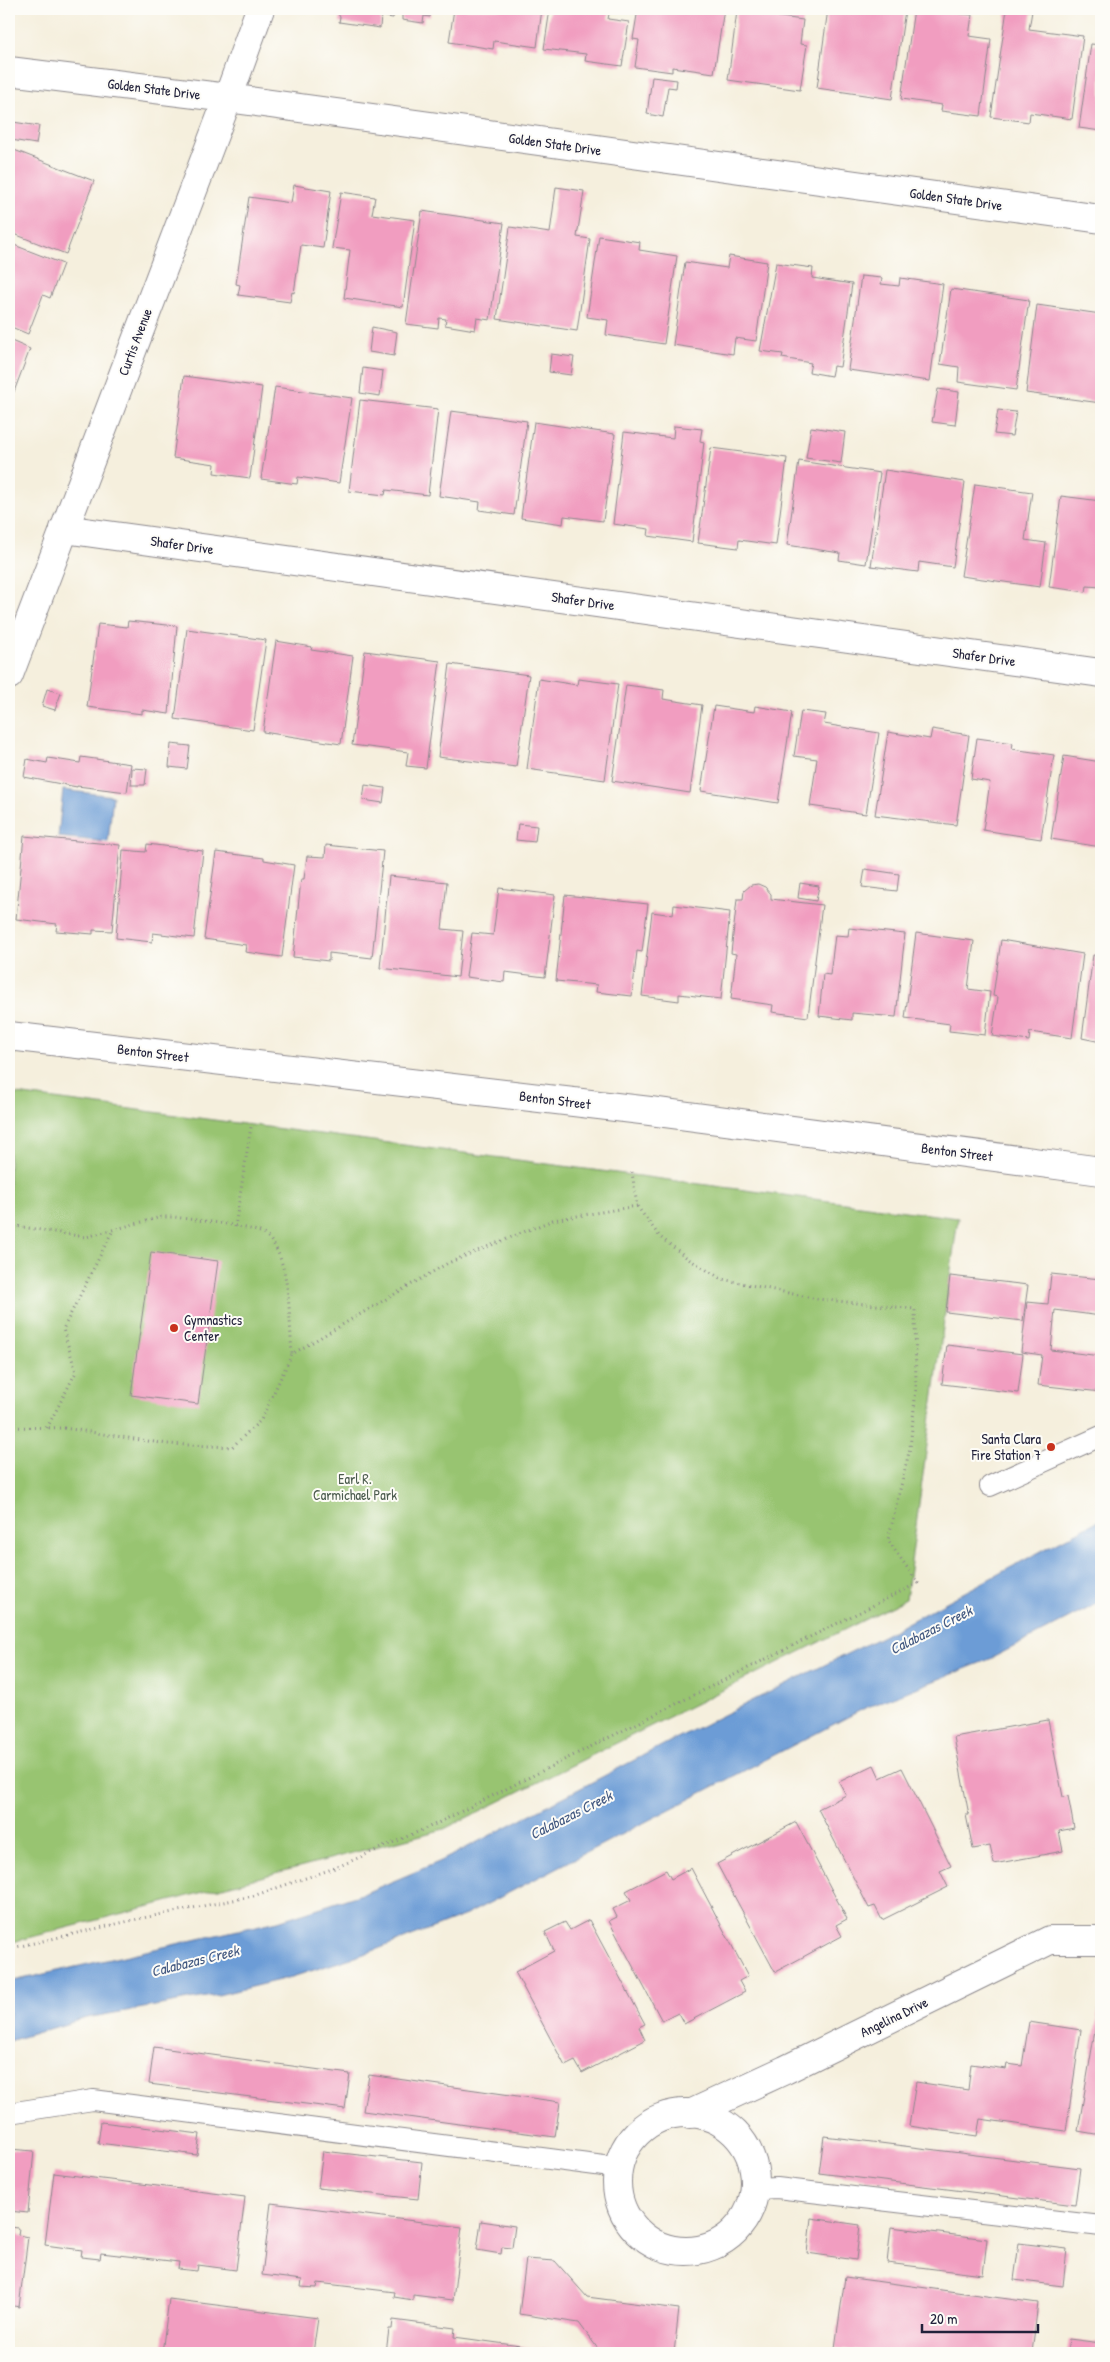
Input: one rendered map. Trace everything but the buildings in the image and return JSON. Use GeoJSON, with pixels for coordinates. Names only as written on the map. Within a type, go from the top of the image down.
{"type":"FeatureCollection","features":[{"type":"Feature","properties":{"kind":"street","name":"Curtis Avenue"},"geometry":{"type":"LineString","coordinates":[[9,674],[260,9]]}},
{"type":"Feature","properties":{"kind":"street","name":"Golden State Drive"},"geometry":{"type":"LineString","coordinates":[[9,71],[228,98],[1101,219]]}},
{"type":"Feature","properties":{"kind":"street","name":"Shafer Drive"},"geometry":{"type":"LineString","coordinates":[[64,529],[1101,673]]}},
{"type":"Feature","properties":{"kind":"street","name":"Benton Street"},"geometry":{"type":"LineString","coordinates":[[9,1036],[650,1111],[1101,1170]]}},
{"type":"Feature","properties":{"kind":"street","name":"Angelina Drive"},"geometry":{"type":"LineString","coordinates":[[690,2114],[785,2070],[1050,1940],[1101,1940]]}},
{"type":"Feature","properties":{"kind":"street","name":"Angelina Drive"},"geometry":{"type":"LineString","coordinates":[[690,2114],[712,2119],[731,2130],[746,2146],[754,2167],[755,2189],[751,2208],[740,2226],[725,2240],[706,2248],[686,2251],[666,2248],[648,2239],[632,2226],[622,2208],[617,2188],[619,2168],[625,2149],[637,2134],[653,2122],[671,2116],[690,2114]]}},
{"type":"Feature","properties":{"kind":"lane"},"geometry":{"type":"LineString","coordinates":[[990,1486],[1101,1436]]}},
{"type":"Feature","properties":{"kind":"lane"},"geometry":{"type":"LineString","coordinates":[[9,2112],[92,2100],[619,2168]]}},
{"type":"Feature","properties":{"kind":"lane"},"geometry":{"type":"LineString","coordinates":[[755,2189],[777,2188],[1101,2226]]}},
{"type":"Feature","properties":{"kind":"path"},"geometry":{"type":"LineString","coordinates":[[235,1227],[251,1127]]}},
{"type":"Feature","properties":{"kind":"path"},"geometry":{"type":"LineString","coordinates":[[9,1940],[12,1948],[138,1919],[253,1896],[335,1868],[438,1822],[918,1583],[888,1540],[910,1448],[916,1389],[916,1309],[817,1299],[722,1279],[690,1260],[660,1237],[637,1206],[632,1172]]}},
{"type":"Feature","properties":{"kind":"path"},"geometry":{"type":"LineString","coordinates":[[292,1354],[448,1263],[553,1220],[637,1206]]}},
{"type":"Feature","properties":{"kind":"path"},"geometry":{"type":"LineString","coordinates":[[9,1225],[86,1237],[161,1217],[174,1217],[258,1231],[271,1238],[278,1250],[284,1272],[292,1354],[261,1420],[232,1446],[167,1444],[64,1428],[9,1428]]}},
{"type":"Feature","properties":{"kind":"path"},"geometry":{"type":"LineString","coordinates":[[47,1428],[76,1372],[63,1329],[113,1230]]}},
{"type":"Feature","properties":{"kind":"green space","name":"Earl R. Carmichael Park"},"geometry":{"type":"Polygon","coordinates":[[[9,1093],[958,1218],[906,1599],[444,1829],[9,1943],[9,1093]]]}},
{"type":"Feature","properties":{"kind":"water"},"geometry":{"type":"Polygon","coordinates":[[[63,790],[113,796],[108,842],[58,837],[63,790]]]}},
{"type":"Feature","properties":{"kind":"water","name":"Calabazas Creek"},"geometry":{"type":"Polygon","coordinates":[[[1101,1519],[1101,1602],[990,1659],[865,1708],[466,1915],[370,1952],[292,1977],[218,1995],[86,2018],[9,2041],[9,1982],[278,1921],[365,1893],[441,1861],[667,1743],[881,1637],[1101,1519]]]}},
{"type":"Feature","properties":{"kind":"place","name":"Gymnastics Center"},"geometry":{"type":"Point","coordinates":[174,1328]}},
{"type":"Feature","properties":{"kind":"place","name":"Santa Clara Fire Station 7"},"geometry":{"type":"Point","coordinates":[1051,1447]}}]}
